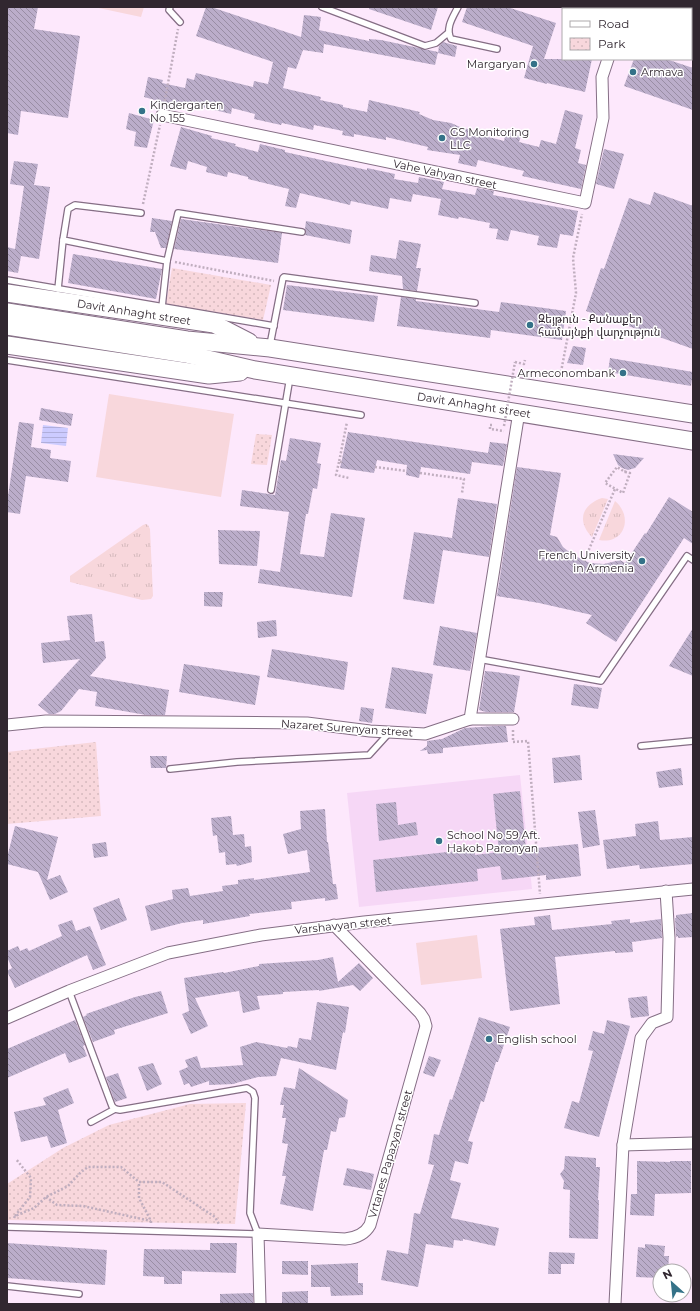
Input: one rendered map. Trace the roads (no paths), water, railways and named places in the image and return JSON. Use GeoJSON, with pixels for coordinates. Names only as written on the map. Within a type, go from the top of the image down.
{"type":"FeatureCollection","features":[{"type":"Feature","properties":{"kind":"main road","name":"Davit Anhaght street"},"geometry":{"type":"LineString","coordinates":[[7,293],[214,324],[263,347]]}},
{"type":"Feature","properties":{"kind":"main road","name":"Davit Anhaght street"},"geometry":{"type":"LineString","coordinates":[[7,312],[187,340],[263,347],[693,414]]}},
{"type":"Feature","properties":{"kind":"main road","name":"Davit Anhaght street"},"geometry":{"type":"LineString","coordinates":[[7,326],[186,354],[255,370],[693,441]]}},
{"type":"Feature","properties":{"kind":"main road","name":"Davit Anhaght street"},"geometry":{"type":"LineString","coordinates":[[7,345],[209,375],[255,370]]}},
{"type":"Feature","properties":{"kind":"street","name":"Vahe Vahyan street"},"geometry":{"type":"LineString","coordinates":[[162,115],[585,202],[603,118],[602,77],[608,60]]}},
{"type":"Feature","properties":{"kind":"street"},"geometry":{"type":"LineString","coordinates":[[513,719],[470,718],[519,412]]}},
{"type":"Feature","properties":{"kind":"street","name":"Nazaret Surenyan street"},"geometry":{"type":"LineString","coordinates":[[7,725],[46,721],[307,723],[370,731],[425,734],[470,718]]}},
{"type":"Feature","properties":{"kind":"street","name":"Varshavyan street"},"geometry":{"type":"LineString","coordinates":[[7,1018],[69,991],[168,953],[261,934],[334,925],[693,889]]}},
{"type":"Feature","properties":{"kind":"street"},"geometry":{"type":"LineString","coordinates":[[615,1304],[623,1145],[641,1038],[652,1023],[667,1016],[669,938],[666,891]]}},
{"type":"Feature","properties":{"kind":"street","name":"Vrtanes Papazyan street"},"geometry":{"type":"LineString","coordinates":[[258,1234],[345,1239],[354,1238],[367,1230],[370,1224],[426,1026],[420,1013],[334,925]]}},
{"type":"Feature","properties":{"kind":"street"},"geometry":{"type":"LineString","coordinates":[[623,1145],[693,1143]]}},
{"type":"Feature","properties":{"kind":"street"},"geometry":{"type":"LineString","coordinates":[[258,1234],[260,1304]]}},
{"type":"Feature","properties":{"kind":"lane"},"geometry":{"type":"LineString","coordinates":[[170,7],[169,10],[180,22]]}},
{"type":"Feature","properties":{"kind":"lane"},"geometry":{"type":"LineString","coordinates":[[322,7],[425,46],[436,43],[448,33]]}},
{"type":"Feature","properties":{"kind":"lane"},"geometry":{"type":"LineString","coordinates":[[458,7],[448,28],[448,33],[451,39],[497,49]]}},
{"type":"Feature","properties":{"kind":"lane"},"geometry":{"type":"LineString","coordinates":[[58,289],[68,209],[75,205],[141,213]]}},
{"type":"Feature","properties":{"kind":"lane"},"geometry":{"type":"LineString","coordinates":[[162,307],[168,261],[178,213],[302,232]]}},
{"type":"Feature","properties":{"kind":"lane"},"geometry":{"type":"LineString","coordinates":[[63,240],[168,261]]}},
{"type":"Feature","properties":{"kind":"lane"},"geometry":{"type":"LineString","coordinates":[[263,347],[274,326],[284,277],[475,303]]}},
{"type":"Feature","properties":{"kind":"lane"},"geometry":{"type":"LineString","coordinates":[[7,280],[274,326]]}},
{"type":"Feature","properties":{"kind":"lane"},"geometry":{"type":"LineString","coordinates":[[7,360],[361,415]]}},
{"type":"Feature","properties":{"kind":"lane"},"geometry":{"type":"LineString","coordinates":[[271,490],[290,375]]}},
{"type":"Feature","properties":{"kind":"lane"},"geometry":{"type":"LineString","coordinates":[[479,659],[601,681],[687,556],[693,560]]}},
{"type":"Feature","properties":{"kind":"lane"},"geometry":{"type":"LineString","coordinates":[[170,769],[237,762],[369,755],[390,732]]}},
{"type":"Feature","properties":{"kind":"lane"},"geometry":{"type":"LineString","coordinates":[[641,746],[693,741]]}},
{"type":"Feature","properties":{"kind":"lane"},"geometry":{"type":"LineString","coordinates":[[69,991],[112,1106],[116,1109]]}},
{"type":"Feature","properties":{"kind":"lane"},"geometry":{"type":"LineString","coordinates":[[8,1227],[258,1234],[250,1213],[255,1098],[252,1092],[247,1088],[120,1110],[116,1109],[91,1122]]}},
{"type":"Feature","properties":{"kind":"lane"},"geometry":{"type":"LineString","coordinates":[[7,1286],[80,1294]]}},
{"type":"Feature","properties":{"kind":"water"},"geometry":{"type":"Polygon","coordinates":[[[43,425],[68,428],[66,446],[41,443],[43,425]]]}},
{"type":"Feature","properties":{"kind":"place","name":"Margaryan"},"geometry":{"type":"Point","coordinates":[534,64]}},
{"type":"Feature","properties":{"kind":"place","name":"Armava"},"geometry":{"type":"Point","coordinates":[633,72]}},
{"type":"Feature","properties":{"kind":"place","name":"Kindergarten No 155"},"geometry":{"type":"Point","coordinates":[142,111]}},
{"type":"Feature","properties":{"kind":"place","name":"GS Monitoring LLC"},"geometry":{"type":"Point","coordinates":[442,138]}},
{"type":"Feature","properties":{"kind":"place","name":"Զեյթուն - Քանաքեր համայնքի վարչություն"},"geometry":{"type":"Point","coordinates":[530,325]}},
{"type":"Feature","properties":{"kind":"place","name":"Armeconombank"},"geometry":{"type":"Point","coordinates":[623,373]}},
{"type":"Feature","properties":{"kind":"place","name":"French University in Armenia"},"geometry":{"type":"Point","coordinates":[642,561]}},
{"type":"Feature","properties":{"kind":"place","name":"School No 59 Aft. Hakob Paronyan"},"geometry":{"type":"Point","coordinates":[439,841]}},
{"type":"Feature","properties":{"kind":"place","name":"English school"},"geometry":{"type":"Point","coordinates":[489,1039]}}]}
